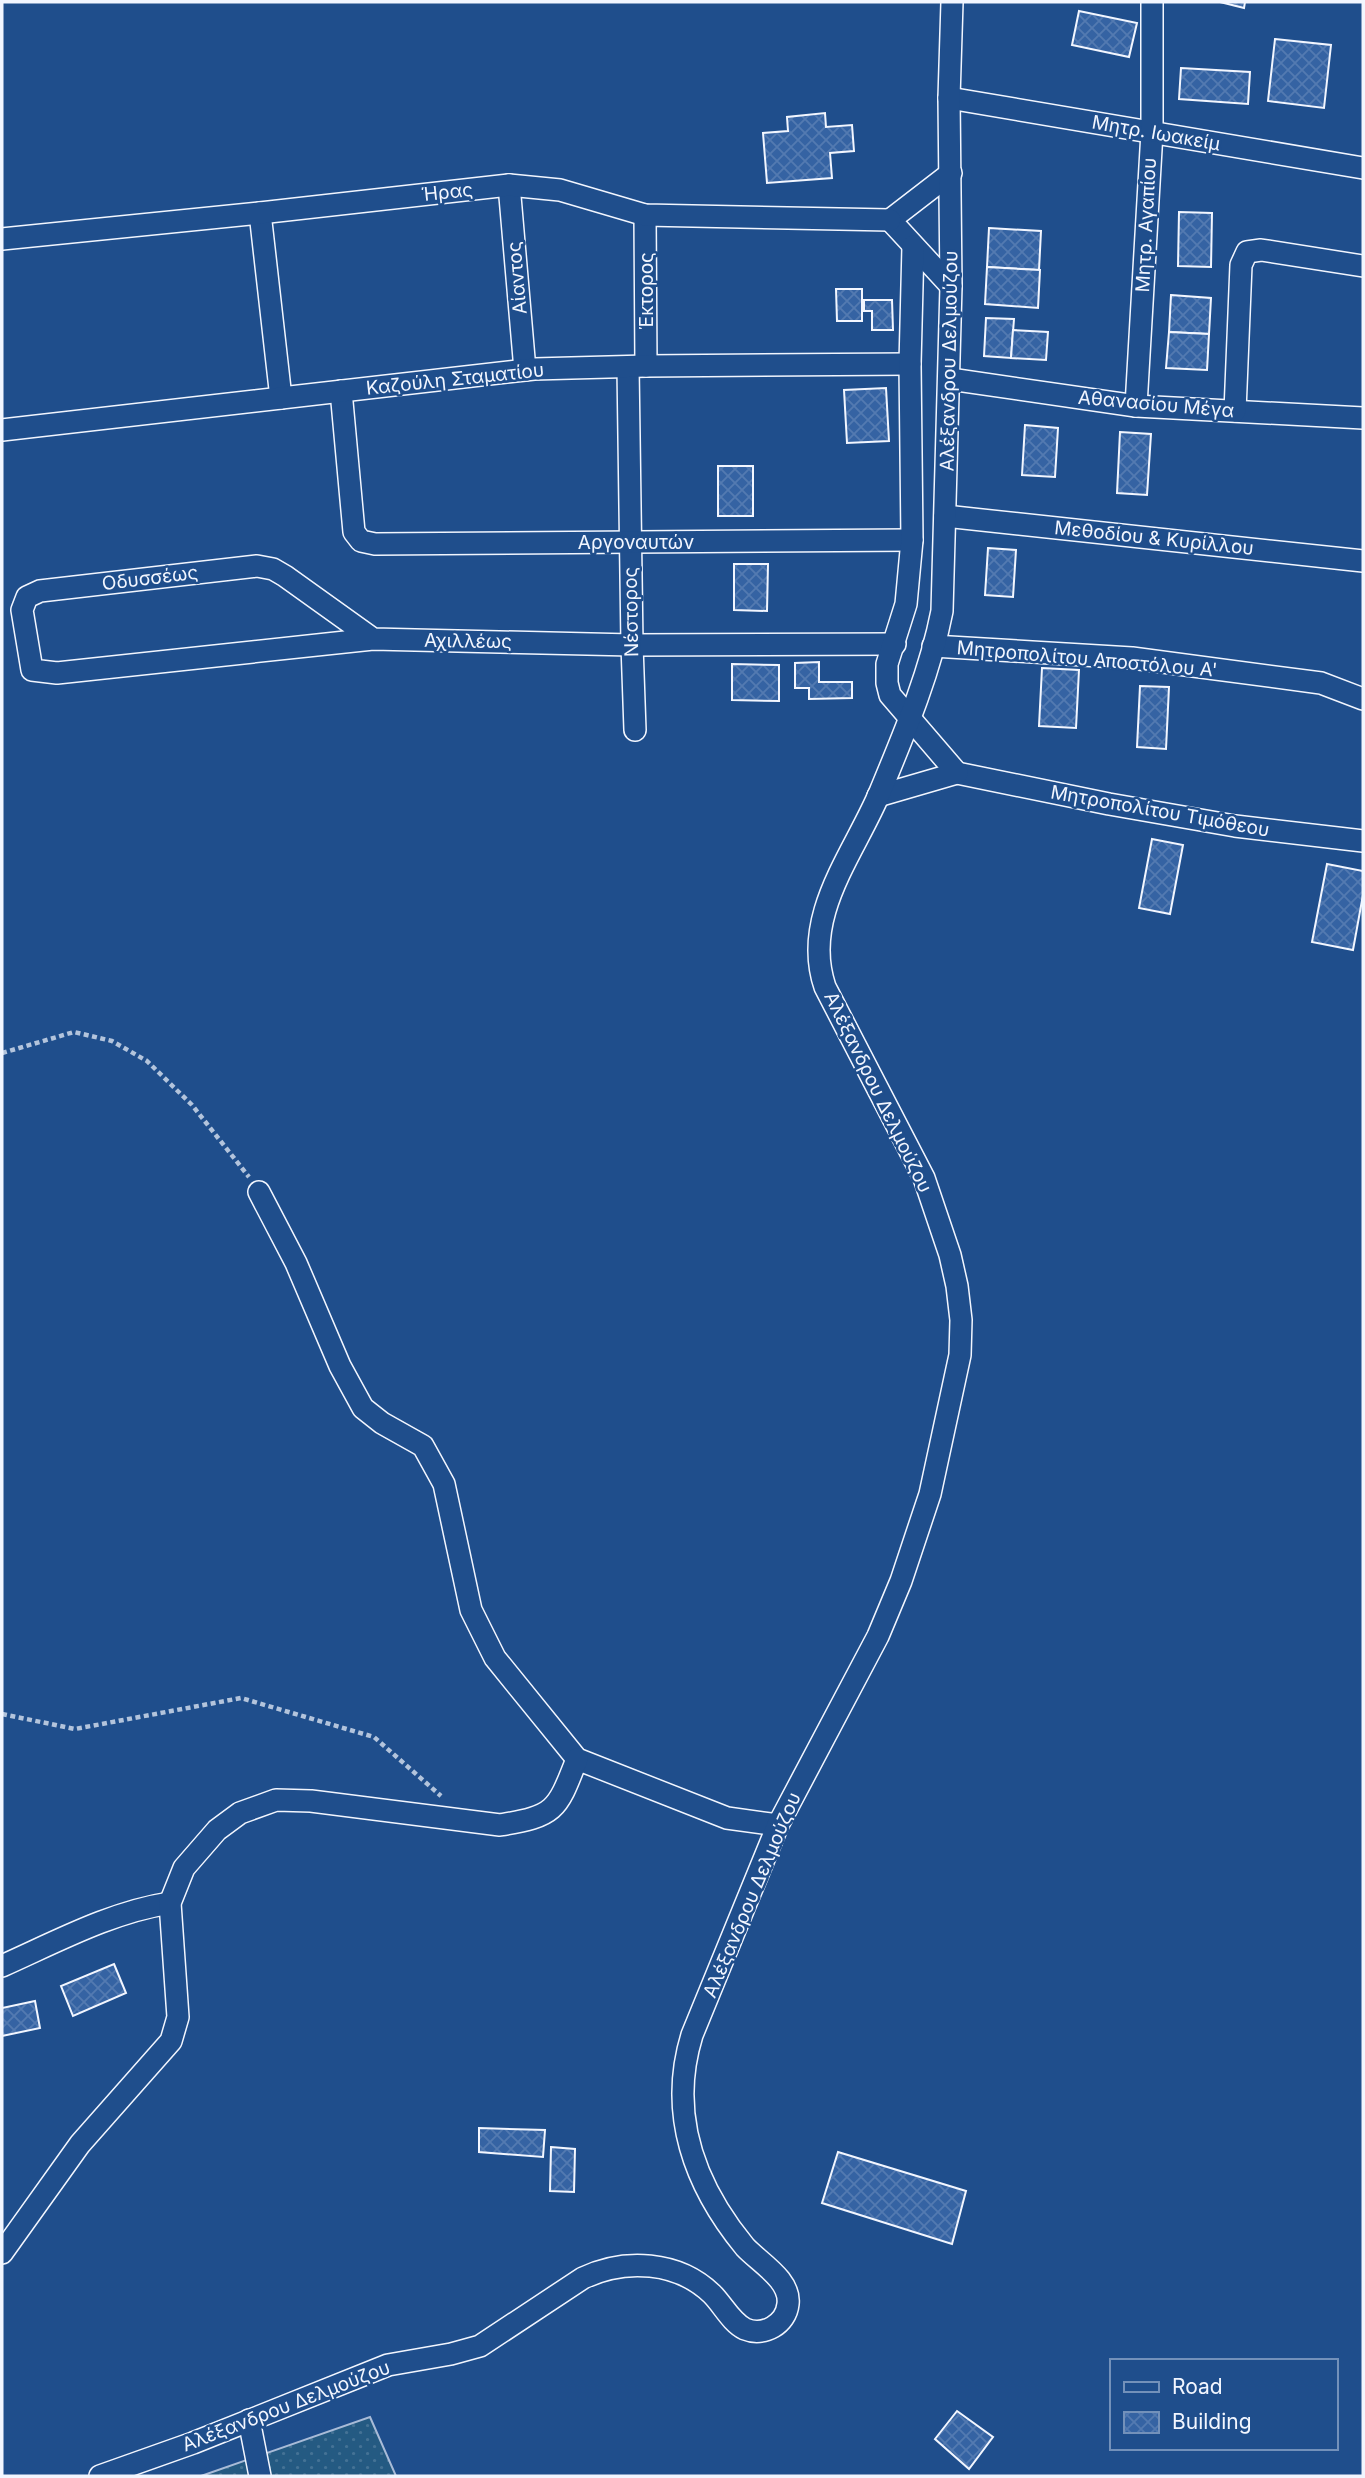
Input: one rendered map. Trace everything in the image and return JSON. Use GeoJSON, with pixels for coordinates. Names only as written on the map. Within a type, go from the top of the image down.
{"type":"FeatureCollection","features":[{"type":"Feature","properties":{"kind":"street","name":"Αλέξανδρου Δελμούζου"},"geometry":{"type":"LineString","coordinates":[[100,2476],[388,2365],[459,2353],[480,2346],[583,2278],[613,2267],[652,2266],[685,2275],[709,2292],[738,2325],[747,2330],[767,2330],[783,2318],[789,2299],[781,2280],[750,2252],[716,2205],[696,2167],[689,2146],[682,2105],[682,2081],[692,2035],[778,1825],[878,1636],[901,1581],[930,1494],[960,1355],[961,1320],[950,1255],[924,1178],[825,986],[820,964],[819,937],[828,899],[878,796],[910,716],[942,611],[950,379],[949,98],[952,2]]}},
{"type":"Feature","properties":{"kind":"street","name":"Μητρ. Αγαπίου"},"geometry":{"type":"LineString","coordinates":[[1136,406],[1152,132],[1152,2]]}},
{"type":"Feature","properties":{"kind":"street","name":"Μητρ. Ιωακείμ"},"geometry":{"type":"LineString","coordinates":[[949,98],[1363,168]]}},
{"type":"Feature","properties":{"kind":"street"},"geometry":{"type":"LineString","coordinates":[[951,173],[890,220],[951,286]]}},
{"type":"Feature","properties":{"kind":"street","name":"Ήρας"},"geometry":{"type":"LineString","coordinates":[[2,239],[509,185],[559,190],[646,215],[890,220]]}},
{"type":"Feature","properties":{"kind":"street","name":"Αίαντος"},"geometry":{"type":"LineString","coordinates":[[509,185],[525,370]]}},
{"type":"Feature","properties":{"kind":"street"},"geometry":{"type":"LineString","coordinates":[[260,213],[281,398]]}},
{"type":"Feature","properties":{"kind":"street","name":"Έκτορος"},"geometry":{"type":"LineString","coordinates":[[637,367],[646,215]]}},
{"type":"Feature","properties":{"kind":"street","name":"Αλέξανδρου Δελμούζου"},"geometry":{"type":"LineString","coordinates":[[910,716],[888,691],[887,664],[906,604],[912,540],[910,364],[913,246]]}},
{"type":"Feature","properties":{"kind":"street"},"geometry":{"type":"LineString","coordinates":[[1235,411],[1241,265],[1247,252],[1261,250],[1363,266]]}},
{"type":"Feature","properties":{"kind":"street","name":"Καζούλη Σταματίου"},"geometry":{"type":"LineString","coordinates":[[2,430],[525,370],[910,364]]}},
{"type":"Feature","properties":{"kind":"street","name":"Νέστορος"},"geometry":{"type":"LineString","coordinates":[[635,730],[630,543],[637,367]]}},
{"type":"Feature","properties":{"kind":"street","name":"Αθανασίου Μέγα"},"geometry":{"type":"LineString","coordinates":[[950,379],[1136,406],[1363,418]]}},
{"type":"Feature","properties":{"kind":"street","name":"Αργοναυτών"},"geometry":{"type":"LineString","coordinates":[[341,391],[354,532],[361,541],[375,544],[912,540]]}},
{"type":"Feature","properties":{"kind":"street","name":"Μεθοδίου & Κυρίλλου"},"geometry":{"type":"LineString","coordinates":[[946,516],[1363,561]]}},
{"type":"Feature","properties":{"kind":"street","name":"Οδυσσέως"},"geometry":{"type":"LineString","coordinates":[[43,672],[32,670],[22,610],[27,597],[40,591],[257,566],[274,569],[373,639]]}},
{"type":"Feature","properties":{"kind":"street","name":"Αχιλλέως"},"geometry":{"type":"LineString","coordinates":[[43,672],[57,673],[373,639],[632,645],[895,643]]}},
{"type":"Feature","properties":{"kind":"street","name":"Μητροπολίτου Αποστόλου Α'"},"geometry":{"type":"LineString","coordinates":[[933,646],[1132,658],[1321,684],[1363,699]]}},
{"type":"Feature","properties":{"kind":"street"},"geometry":{"type":"LineString","coordinates":[[878,796],[957,773],[910,716]]}},
{"type":"Feature","properties":{"kind":"street","name":"Μητροπολίτου Τιμόθεου"},"geometry":{"type":"LineString","coordinates":[[957,773],[1208,821],[1363,841]]}},
{"type":"Feature","properties":{"kind":"street"},"geometry":{"type":"LineString","coordinates":[[259,1192],[296,1263],[340,1366],[363,1408],[382,1423],[424,1446],[444,1484],[471,1610],[495,1658],[578,1759],[727,1818],[778,1825]]}},
{"type":"Feature","properties":{"kind":"street"},"geometry":{"type":"LineString","coordinates":[[2,2253],[80,2144],[171,2041],[178,2017],[170,1903],[184,1868],[217,1830],[240,1813],[276,1800],[311,1801],[500,1825],[526,1820],[551,1811],[565,1789],[578,1759]]}},
{"type":"Feature","properties":{"kind":"street"},"geometry":{"type":"LineString","coordinates":[[2,1966],[145,1906],[170,1903]]}},
{"type":"Feature","properties":{"kind":"street"},"geometry":{"type":"LineString","coordinates":[[249,2420],[260,2476]]}},
{"type":"Feature","properties":{"kind":"path"},"geometry":{"type":"LineString","coordinates":[[2,1053],[74,1032],[112,1041],[147,1061],[192,1105],[259,1192]]}},
{"type":"Feature","properties":{"kind":"path"},"geometry":{"type":"LineString","coordinates":[[2,1714],[75,1729],[241,1698],[374,1737],[470,1821]]}},
{"type":"Feature","properties":{"kind":"shaded area"},"geometry":{"type":"Polygon","coordinates":[[[370,2417],[396,2476],[201,2476],[370,2417]]]}},
{"type":"Feature","properties":{"kind":"building"},"geometry":{"type":"Polygon","coordinates":[[[1220,2],[1245,2],[1244,8],[1220,2]]]}},
{"type":"Feature","properties":{"kind":"building"},"geometry":{"type":"Polygon","coordinates":[[[1079,11],[1137,23],[1129,57],[1072,45],[1079,11]]]}},
{"type":"Feature","properties":{"kind":"building"},"geometry":{"type":"Polygon","coordinates":[[[1275,39],[1331,45],[1324,108],[1268,101],[1275,39]]]}},
{"type":"Feature","properties":{"kind":"building"},"geometry":{"type":"Polygon","coordinates":[[[1181,68],[1250,72],[1248,104],[1179,99],[1181,68]]]}},
{"type":"Feature","properties":{"kind":"building"},"geometry":{"type":"Polygon","coordinates":[[[825,113],[826,127],[852,125],[854,151],[830,153],[832,178],[767,183],[763,133],[788,131],[787,117],[825,113]]]}},
{"type":"Feature","properties":{"kind":"building"},"geometry":{"type":"Polygon","coordinates":[[[1179,212],[1212,213],[1211,267],[1178,266],[1179,212]]]}},
{"type":"Feature","properties":{"kind":"building"},"geometry":{"type":"Polygon","coordinates":[[[989,228],[1041,231],[1039,270],[987,267],[989,228]]]}},
{"type":"Feature","properties":{"kind":"building"},"geometry":{"type":"Polygon","coordinates":[[[987,267],[1040,270],[1038,308],[985,304],[987,267]]]}},
{"type":"Feature","properties":{"kind":"building"},"geometry":{"type":"Polygon","coordinates":[[[836,289],[862,289],[862,321],[837,321],[836,289]]]}},
{"type":"Feature","properties":{"kind":"building"},"geometry":{"type":"Polygon","coordinates":[[[1171,295],[1211,298],[1209,334],[1169,332],[1171,295]]]}},
{"type":"Feature","properties":{"kind":"building"},"geometry":{"type":"Polygon","coordinates":[[[864,300],[892,300],[893,330],[872,330],[872,311],[864,311],[864,300]]]}},
{"type":"Feature","properties":{"kind":"building"},"geometry":{"type":"Polygon","coordinates":[[[986,318],[1014,319],[1011,358],[984,356],[986,318]]]}},
{"type":"Feature","properties":{"kind":"building"},"geometry":{"type":"Polygon","coordinates":[[[1013,330],[1048,332],[1046,360],[1011,358],[1013,330]]]}},
{"type":"Feature","properties":{"kind":"building"},"geometry":{"type":"Polygon","coordinates":[[[1169,332],[1209,334],[1207,370],[1166,368],[1169,332]]]}},
{"type":"Feature","properties":{"kind":"building"},"geometry":{"type":"Polygon","coordinates":[[[886,388],[889,441],[847,443],[844,390],[886,388]]]}},
{"type":"Feature","properties":{"kind":"building"},"geometry":{"type":"Polygon","coordinates":[[[1025,425],[1058,428],[1055,477],[1022,475],[1025,425]]]}},
{"type":"Feature","properties":{"kind":"building"},"geometry":{"type":"Polygon","coordinates":[[[1120,432],[1151,434],[1147,495],[1117,493],[1120,432]]]}},
{"type":"Feature","properties":{"kind":"building"},"geometry":{"type":"Polygon","coordinates":[[[718,466],[753,466],[753,516],[718,516],[718,466]]]}},
{"type":"Feature","properties":{"kind":"building"},"geometry":{"type":"Polygon","coordinates":[[[988,548],[1016,550],[1013,597],[985,595],[988,548]]]}},
{"type":"Feature","properties":{"kind":"building"},"geometry":{"type":"Polygon","coordinates":[[[734,564],[768,564],[767,611],[734,610],[734,564]]]}},
{"type":"Feature","properties":{"kind":"building"},"geometry":{"type":"Polygon","coordinates":[[[819,662],[819,682],[852,682],[852,698],[809,699],[809,688],[795,688],[795,663],[819,662]]]}},
{"type":"Feature","properties":{"kind":"building"},"geometry":{"type":"Polygon","coordinates":[[[732,664],[779,665],[779,701],[732,700],[732,664]]]}},
{"type":"Feature","properties":{"kind":"building"},"geometry":{"type":"Polygon","coordinates":[[[1042,668],[1079,670],[1076,728],[1039,726],[1042,668]]]}},
{"type":"Feature","properties":{"kind":"building"},"geometry":{"type":"Polygon","coordinates":[[[1140,686],[1169,687],[1166,749],[1137,747],[1140,686]]]}},
{"type":"Feature","properties":{"kind":"building"},"geometry":{"type":"Polygon","coordinates":[[[1152,839],[1183,845],[1170,914],[1139,908],[1152,839]]]}},
{"type":"Feature","properties":{"kind":"building"},"geometry":{"type":"Polygon","coordinates":[[[1327,864],[1363,871],[1363,895],[1353,950],[1312,942],[1327,864]]]}},
{"type":"Feature","properties":{"kind":"building"},"geometry":{"type":"Polygon","coordinates":[[[114,1964],[126,1993],[73,2016],[61,1986],[114,1964]]]}},
{"type":"Feature","properties":{"kind":"building"},"geometry":{"type":"Polygon","coordinates":[[[35,2001],[40,2028],[2,2036],[2,2008],[35,2001]]]}},
{"type":"Feature","properties":{"kind":"building"},"geometry":{"type":"Polygon","coordinates":[[[479,2128],[545,2130],[543,2157],[479,2152],[479,2128]]]}},
{"type":"Feature","properties":{"kind":"building"},"geometry":{"type":"Polygon","coordinates":[[[551,2147],[575,2149],[574,2192],[550,2191],[551,2147]]]}},
{"type":"Feature","properties":{"kind":"building"},"geometry":{"type":"Polygon","coordinates":[[[838,2152],[966,2191],[952,2244],[822,2203],[838,2152]]]}},
{"type":"Feature","properties":{"kind":"building"},"geometry":{"type":"Polygon","coordinates":[[[957,2411],[993,2437],[969,2469],[935,2439],[957,2411]]]}}]}
